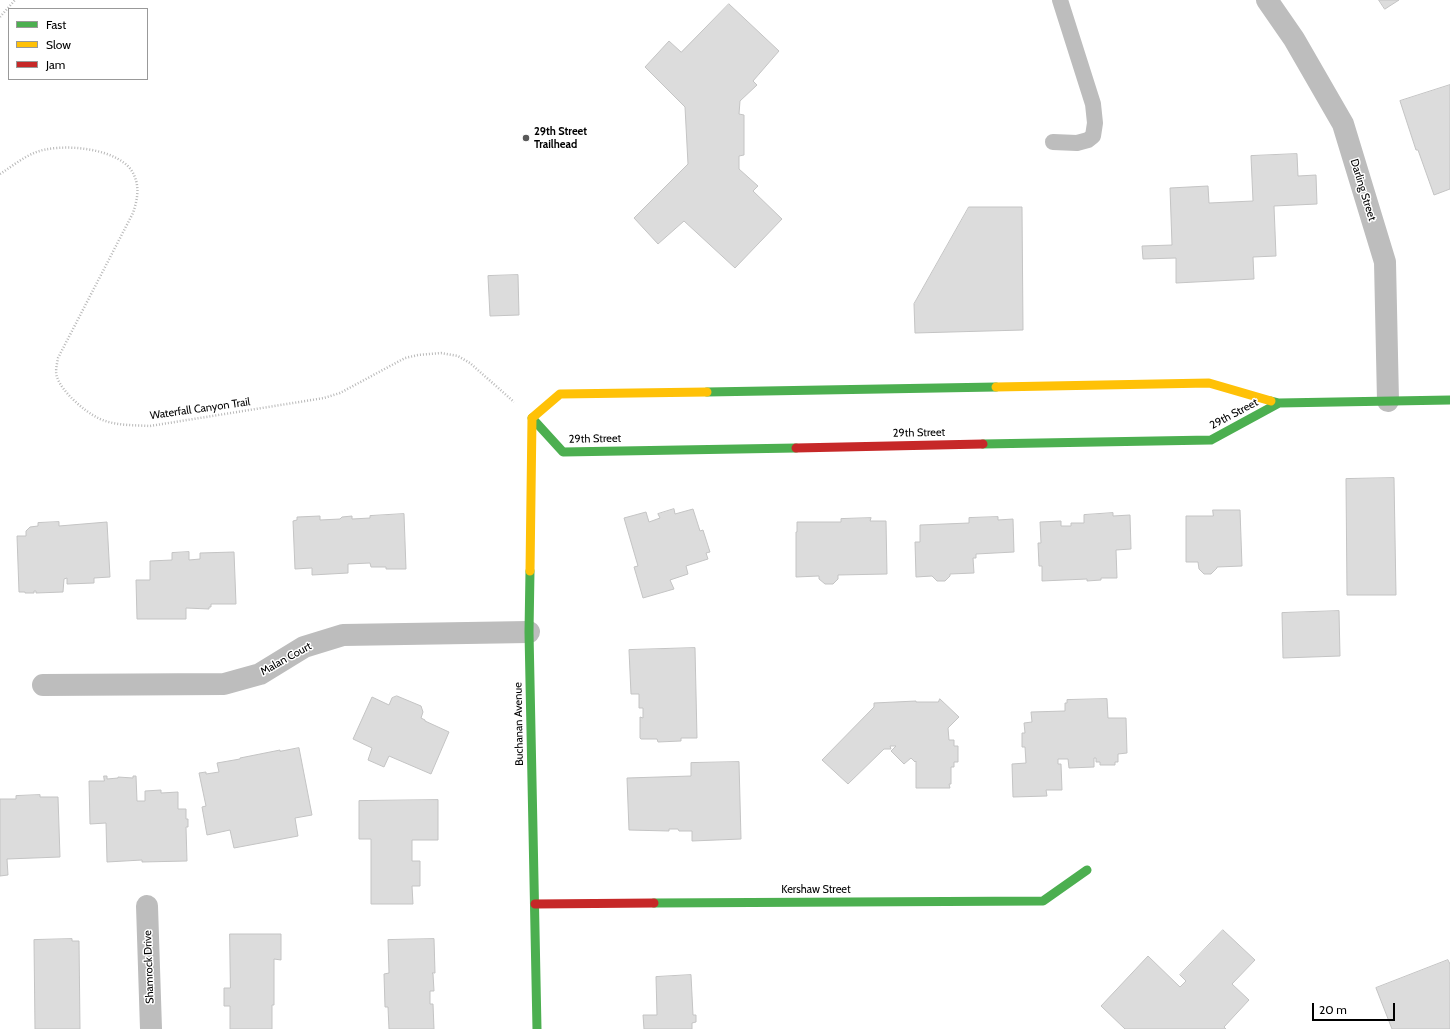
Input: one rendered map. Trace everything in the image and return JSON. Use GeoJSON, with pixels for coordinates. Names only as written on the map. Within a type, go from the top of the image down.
{"type":"FeatureCollection","features":[{"type":"Feature","properties":{"kind":"street","name":"Darling Street"},"geometry":{"type":"LineString","coordinates":[[1267,0],[1294,39],[1343,124],[1385,262],[1388,401]]}},
{"type":"Feature","properties":{"kind":"street","name":"29th Street"},"geometry":{"type":"LineString","coordinates":[[1280,403],[1211,440],[563,452],[532,418],[560,394],[1209,383],[1280,403],[1450,400]]}},
{"type":"Feature","properties":{"kind":"street","name":"Buchanan Avenue"},"geometry":{"type":"LineString","coordinates":[[532,418],[529,632],[537,1029]]}},
{"type":"Feature","properties":{"kind":"street","name":"Malan Court"},"geometry":{"type":"LineString","coordinates":[[43,685],[224,684],[260,674],[304,646],[343,634],[529,632]]}},
{"type":"Feature","properties":{"kind":"street","name":"Kershaw Street"},"geometry":{"type":"LineString","coordinates":[[535,904],[1043,901],[1087,870]]}},
{"type":"Feature","properties":{"kind":"street","name":"Shamrock Drive"},"geometry":{"type":"LineString","coordinates":[[147,906],[151,1029]]}},
{"type":"Feature","properties":{"kind":"lane"},"geometry":{"type":"LineString","coordinates":[[1053,142],[1077,143],[1088,140],[1093,136],[1095,123],[1093,104],[1060,0]]}},
{"type":"Feature","properties":{"kind":"path"},"geometry":{"type":"LineString","coordinates":[[0,17],[15,0]]}},
{"type":"Feature","properties":{"kind":"path","name":"Waterfall Canyon Trail"},"geometry":{"type":"LineString","coordinates":[[0,174],[33,153],[64,146],[107,154],[124,163],[134,174],[138,188],[137,200],[133,214],[58,358],[56,368],[57,377],[63,388],[80,407],[99,419],[126,425],[150,426],[324,398],[340,393],[404,358],[441,353],[458,356],[470,363],[532,418]]}},
{"type":"Feature","properties":{"kind":"building"},"geometry":{"type":"Polygon","coordinates":[[[1379,0],[1399,0],[1385,9],[1379,0]]]}},
{"type":"Feature","properties":{"kind":"building"},"geometry":{"type":"Polygon","coordinates":[[[729,4],[779,51],[753,81],[757,85],[740,101],[739,114],[744,115],[744,155],[739,156],[739,169],[758,186],[753,191],[782,219],[735,268],[684,221],[658,244],[634,218],[688,164],[685,107],[645,67],[669,41],[681,52],[729,4]]]}},
{"type":"Feature","properties":{"kind":"building"},"geometry":{"type":"Polygon","coordinates":[[[1450,85],[1450,189],[1434,195],[1418,150],[1416,150],[1400,101],[1450,85]]]}},
{"type":"Feature","properties":{"kind":"building"},"geometry":{"type":"Polygon","coordinates":[[[1297,154],[1298,176],[1316,175],[1317,204],[1274,206],[1276,256],[1253,257],[1254,279],[1176,283],[1176,258],[1143,259],[1142,246],[1172,245],[1170,188],[1208,186],[1209,203],[1253,201],[1251,156],[1297,154]]]}},
{"type":"Feature","properties":{"kind":"building"},"geometry":{"type":"Polygon","coordinates":[[[969,207],[1022,207],[1023,330],[915,333],[914,304],[969,207]]]}},
{"type":"Feature","properties":{"kind":"building"},"geometry":{"type":"Polygon","coordinates":[[[518,275],[519,315],[490,316],[488,276],[518,275]]]}},
{"type":"Feature","properties":{"kind":"building"},"geometry":{"type":"Polygon","coordinates":[[[1394,478],[1396,595],[1347,595],[1346,479],[1394,478]]]}},
{"type":"Feature","properties":{"kind":"building"},"geometry":{"type":"Polygon","coordinates":[[[674,509],[675,514],[693,509],[700,531],[703,530],[710,552],[706,553],[708,559],[686,566],[688,574],[670,580],[674,589],[643,598],[634,567],[638,566],[624,518],[646,512],[649,522],[660,518],[658,514],[674,509]]]}},
{"type":"Feature","properties":{"kind":"building"},"geometry":{"type":"Polygon","coordinates":[[[1213,510],[1240,510],[1242,566],[1217,567],[1211,574],[1204,574],[1199,569],[1198,562],[1186,562],[1186,516],[1213,516],[1213,510]]]}},
{"type":"Feature","properties":{"kind":"building"},"geometry":{"type":"Polygon","coordinates":[[[1113,513],[1113,516],[1130,515],[1131,549],[1116,550],[1117,578],[1101,578],[1101,580],[1087,581],[1087,579],[1042,581],[1042,566],[1039,566],[1038,543],[1041,543],[1040,522],[1061,521],[1061,526],[1071,526],[1071,523],[1084,523],[1084,515],[1113,513]]]}},
{"type":"Feature","properties":{"kind":"building"},"geometry":{"type":"Polygon","coordinates":[[[404,514],[406,569],[371,567],[370,563],[348,564],[348,573],[312,575],[312,568],[295,569],[293,521],[297,520],[297,517],[320,516],[320,520],[340,519],[342,517],[352,516],[352,519],[370,518],[370,516],[404,514]]]}},
{"type":"Feature","properties":{"kind":"building"},"geometry":{"type":"Polygon","coordinates":[[[998,517],[998,520],[1013,519],[1014,552],[976,554],[976,558],[973,558],[974,573],[950,574],[945,581],[937,581],[932,576],[916,577],[915,542],[920,542],[920,525],[969,523],[969,518],[998,517]]]}},
{"type":"Feature","properties":{"kind":"building"},"geometry":{"type":"Polygon","coordinates":[[[871,518],[870,521],[886,521],[887,574],[838,575],[838,579],[833,584],[825,584],[819,579],[819,576],[796,577],[797,522],[841,522],[841,519],[871,518]]]}},
{"type":"Feature","properties":{"kind":"building"},"geometry":{"type":"Polygon","coordinates":[[[59,522],[59,526],[107,522],[110,577],[94,578],[94,583],[67,584],[67,578],[64,579],[63,592],[19,592],[17,536],[26,536],[26,531],[30,527],[38,526],[38,523],[59,522]]]}},
{"type":"Feature","properties":{"kind":"building"},"geometry":{"type":"Polygon","coordinates":[[[189,552],[189,560],[200,559],[200,553],[234,552],[236,604],[211,604],[209,609],[186,608],[186,619],[137,619],[136,580],[150,580],[150,561],[172,560],[172,553],[189,552]]]}},
{"type":"Feature","properties":{"kind":"building"},"geometry":{"type":"Polygon","coordinates":[[[1339,611],[1340,656],[1283,658],[1282,613],[1339,611]]]}},
{"type":"Feature","properties":{"kind":"building"},"geometry":{"type":"Polygon","coordinates":[[[695,648],[697,738],[681,738],[681,741],[658,742],[657,739],[641,739],[640,717],[643,718],[643,708],[639,708],[639,694],[631,694],[629,650],[695,648]]]}},
{"type":"Feature","properties":{"kind":"building"},"geometry":{"type":"Polygon","coordinates":[[[397,696],[421,706],[423,712],[421,718],[449,732],[431,774],[389,756],[384,767],[368,760],[372,748],[353,739],[372,697],[389,705],[392,698],[397,696]]]}},
{"type":"Feature","properties":{"kind":"building"},"geometry":{"type":"Polygon","coordinates":[[[940,699],[959,717],[948,728],[949,740],[954,740],[954,746],[958,746],[958,762],[954,762],[954,767],[951,767],[950,788],[916,788],[916,761],[915,762],[911,758],[904,764],[891,751],[896,746],[890,746],[891,749],[884,749],[848,784],[822,760],[874,707],[874,703],[916,701],[938,702],[940,699]]]}},
{"type":"Feature","properties":{"kind":"building"},"geometry":{"type":"Polygon","coordinates":[[[1107,699],[1108,718],[1126,718],[1127,753],[1118,754],[1118,762],[1115,762],[1115,765],[1100,765],[1100,762],[1096,762],[1096,758],[1094,758],[1094,767],[1069,768],[1068,759],[1058,759],[1058,764],[1061,764],[1062,790],[1046,790],[1047,796],[1013,797],[1012,764],[1026,763],[1025,747],[1022,747],[1022,733],[1025,733],[1024,723],[1032,722],[1031,712],[1065,711],[1065,703],[1067,703],[1067,700],[1107,699]]]}},
{"type":"Feature","properties":{"kind":"building"},"geometry":{"type":"Polygon","coordinates":[[[299,748],[312,815],[295,818],[298,836],[234,848],[230,830],[207,835],[202,807],[206,806],[199,773],[206,772],[206,774],[219,772],[217,763],[280,750],[299,748]]]}},
{"type":"Feature","properties":{"kind":"building"},"geometry":{"type":"Polygon","coordinates":[[[739,762],[741,839],[692,841],[692,831],[679,831],[678,829],[669,829],[669,831],[629,830],[627,778],[691,776],[691,763],[739,762]]]}},
{"type":"Feature","properties":{"kind":"building"},"geometry":{"type":"Polygon","coordinates":[[[104,776],[107,776],[107,779],[118,777],[133,778],[133,776],[136,776],[137,801],[145,801],[145,791],[161,790],[161,793],[178,792],[178,809],[186,809],[186,819],[188,819],[188,827],[186,827],[187,861],[142,862],[142,860],[107,862],[106,823],[90,824],[89,781],[104,781],[104,776]]]}},
{"type":"Feature","properties":{"kind":"building"},"geometry":{"type":"Polygon","coordinates":[[[40,795],[40,797],[58,797],[60,857],[7,859],[8,875],[0,876],[0,799],[16,799],[16,796],[40,795]]]}},
{"type":"Feature","properties":{"kind":"building"},"geometry":{"type":"Polygon","coordinates":[[[438,800],[438,840],[412,840],[412,861],[420,861],[420,886],[412,886],[413,904],[371,904],[371,839],[359,839],[359,801],[438,800]]]}},
{"type":"Feature","properties":{"kind":"building"},"geometry":{"type":"Polygon","coordinates":[[[1223,930],[1255,960],[1232,984],[1249,1000],[1224,1027],[1226,1029],[1125,1029],[1101,1006],[1148,956],[1180,987],[1186,981],[1180,975],[1223,930]]]}},
{"type":"Feature","properties":{"kind":"building"},"geometry":{"type":"Polygon","coordinates":[[[230,934],[281,934],[281,960],[274,959],[274,1005],[272,1005],[272,1029],[230,1029],[230,1006],[224,1006],[224,988],[230,988],[230,934]]]}},
{"type":"Feature","properties":{"kind":"building"},"geometry":{"type":"Polygon","coordinates":[[[72,939],[72,941],[79,941],[80,1029],[35,1029],[34,940],[72,939]]]}},
{"type":"Feature","properties":{"kind":"building"},"geometry":{"type":"Polygon","coordinates":[[[434,939],[435,973],[432,973],[434,991],[430,991],[430,1004],[433,1004],[434,1029],[389,1029],[388,1007],[385,1007],[384,974],[389,973],[388,940],[434,939]]]}},
{"type":"Feature","properties":{"kind":"building"},"geometry":{"type":"Polygon","coordinates":[[[1448,960],[1450,964],[1450,1029],[1392,1029],[1376,988],[1448,960]]]}},
{"type":"Feature","properties":{"kind":"building"},"geometry":{"type":"Polygon","coordinates":[[[691,975],[693,1015],[696,1015],[696,1022],[692,1023],[692,1029],[644,1029],[643,1015],[657,1015],[656,977],[691,975]]]}},
{"type":"Feature","properties":{"kind":"traffic: fast"},"geometry":{"type":"LineString","coordinates":[[707,392],[996,387]]}},
{"type":"Feature","properties":{"kind":"traffic: fast"},"geometry":{"type":"LineString","coordinates":[[1271,401],[1279,403],[1450,400]]}},
{"type":"Feature","properties":{"kind":"traffic: fast"},"geometry":{"type":"LineString","coordinates":[[983,444],[1211,440],[1279,403]]}},
{"type":"Feature","properties":{"kind":"traffic: fast"},"geometry":{"type":"LineString","coordinates":[[532,418],[563,452],[796,448]]}},
{"type":"Feature","properties":{"kind":"traffic: fast"},"geometry":{"type":"LineString","coordinates":[[530,571],[529,632],[537,1029]]}},
{"type":"Feature","properties":{"kind":"traffic: fast"},"geometry":{"type":"LineString","coordinates":[[654,903],[1043,901],[1087,870]]}},
{"type":"Feature","properties":{"kind":"traffic: slow"},"geometry":{"type":"LineString","coordinates":[[996,387],[1209,383],[1271,401]]}},
{"type":"Feature","properties":{"kind":"traffic: slow"},"geometry":{"type":"LineString","coordinates":[[532,418],[560,394],[707,392]]}},
{"type":"Feature","properties":{"kind":"traffic: slow"},"geometry":{"type":"LineString","coordinates":[[530,571],[532,418]]}},
{"type":"Feature","properties":{"kind":"traffic: jam"},"geometry":{"type":"LineString","coordinates":[[796,448],[983,444]]}},
{"type":"Feature","properties":{"kind":"traffic: jam"},"geometry":{"type":"LineString","coordinates":[[535,904],[654,903]]}},
{"type":"Feature","properties":{"kind":"place","name":"29th Street Trailhead"},"geometry":{"type":"Point","coordinates":[526,138]}}]}
